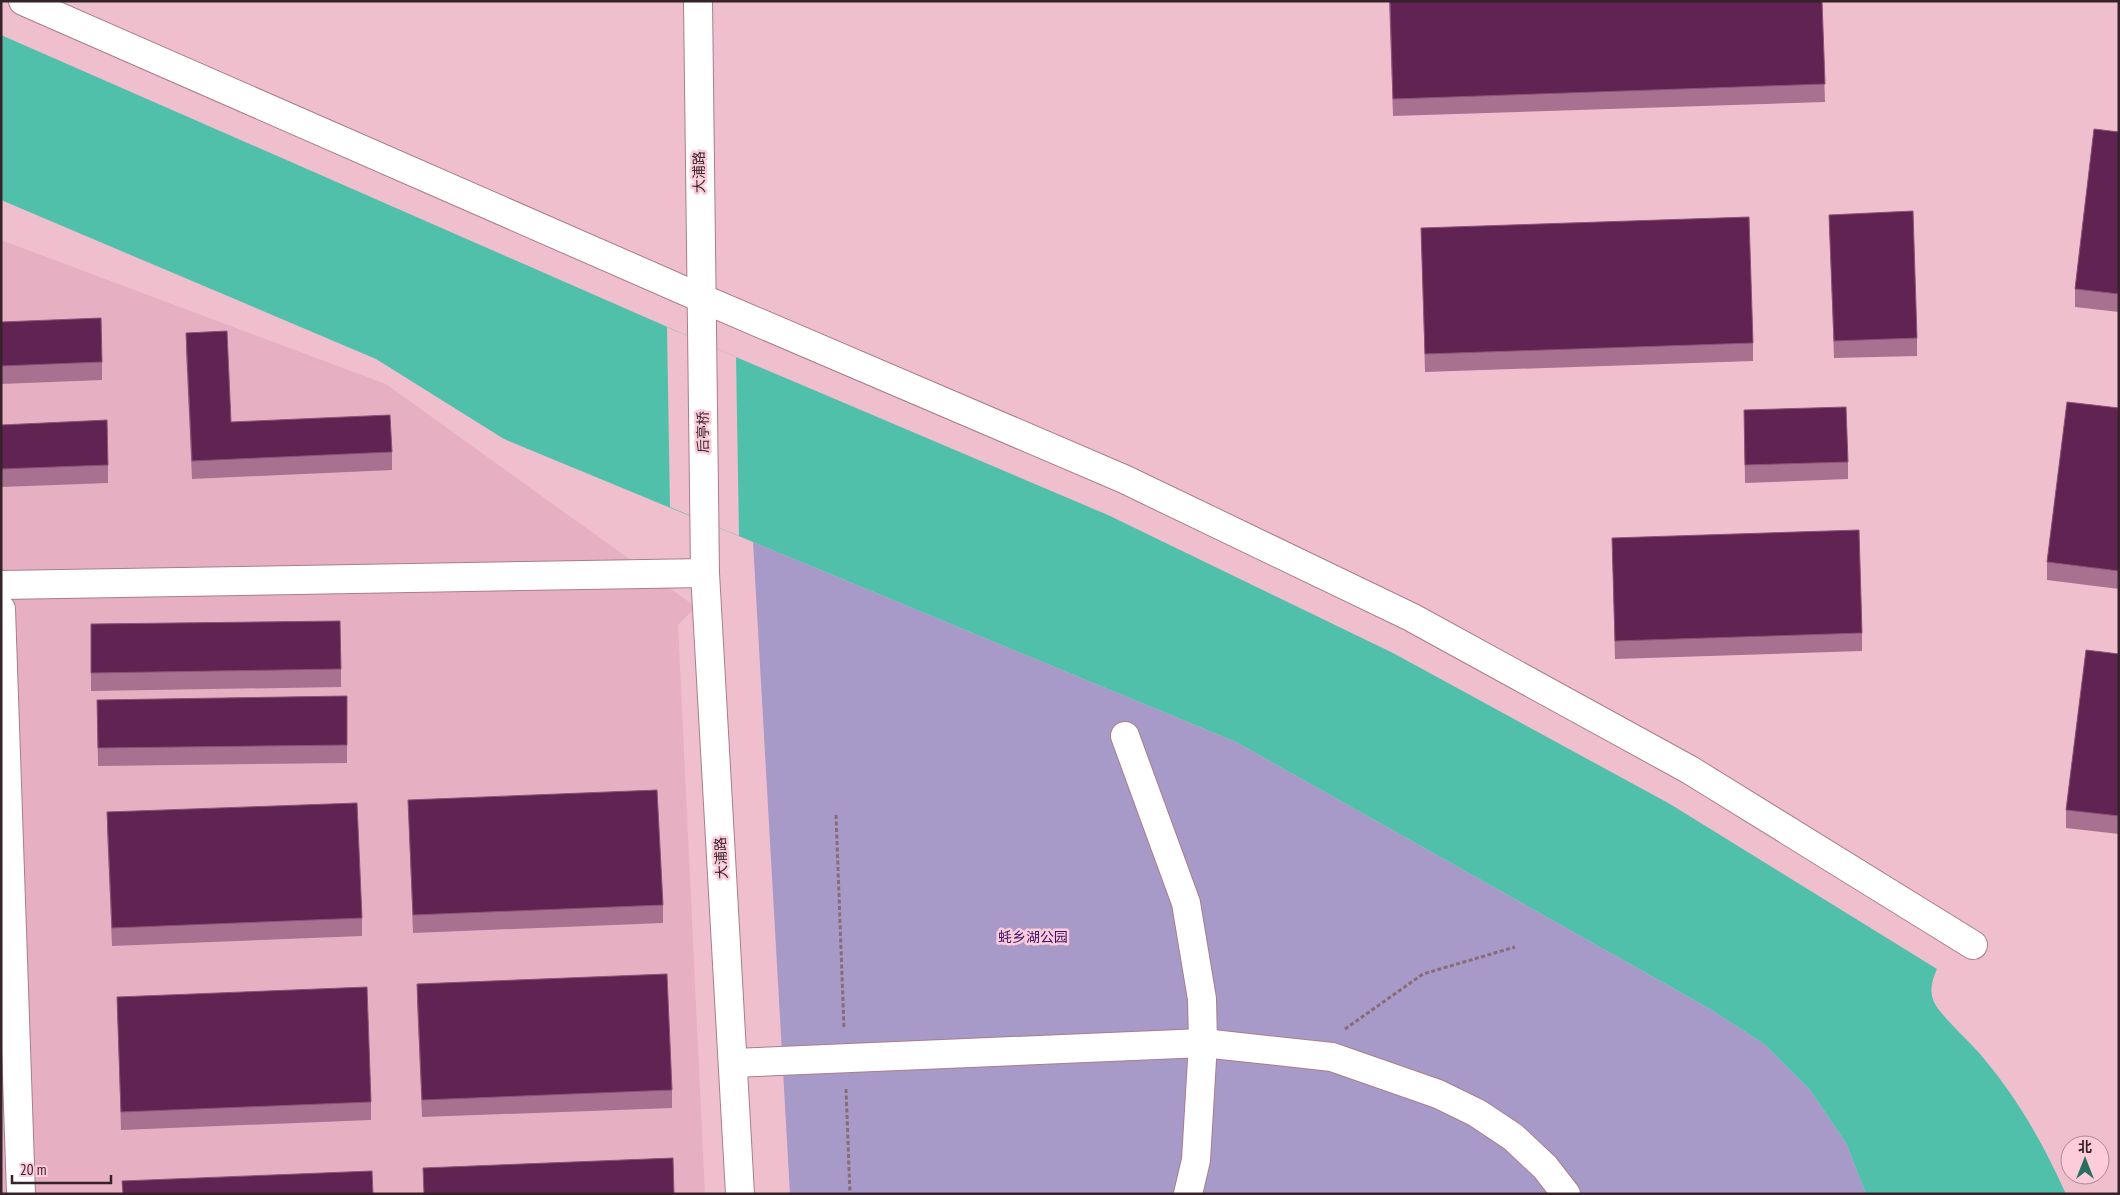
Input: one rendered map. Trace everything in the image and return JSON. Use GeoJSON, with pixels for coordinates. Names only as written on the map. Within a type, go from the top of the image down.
{"type":"FeatureCollection","features":[{"type":"Feature","properties":{"kind":"street"},"geometry":{"type":"LineString","coordinates":[[23,1],[701,298],[1124,479],[1411,618],[1690,770],[1972,945]]}},
{"type":"Feature","properties":{"kind":"street","name":"大浦路"},"geometry":{"type":"LineString","coordinates":[[698,1],[702,342]]}},
{"type":"Feature","properties":{"kind":"street","name":"后亭桥"},"geometry":{"type":"LineString","coordinates":[[702,342],[704,522]]}},
{"type":"Feature","properties":{"kind":"street","name":"大浦路"},"geometry":{"type":"LineString","coordinates":[[704,522],[705,573],[740,1194]]}},
{"type":"Feature","properties":{"kind":"street"},"geometry":{"type":"LineString","coordinates":[[1,585],[705,573]]}},
{"type":"Feature","properties":{"kind":"street"},"geometry":{"type":"LineString","coordinates":[[1,609],[21,1194]]}},
{"type":"Feature","properties":{"kind":"street"},"geometry":{"type":"LineString","coordinates":[[1125,736],[1186,904],[1202,999],[1203,1043],[1196,1160],[1188,1194]]}},
{"type":"Feature","properties":{"kind":"street"},"geometry":{"type":"LineString","coordinates":[[733,1063],[1203,1043],[1332,1057],[1438,1094],[1477,1113],[1513,1137],[1544,1167],[1566,1194]]}},
{"type":"Feature","properties":{"kind":"path"},"geometry":{"type":"LineString","coordinates":[[836,815],[850,1194]]}},
{"type":"Feature","properties":{"kind":"path"},"geometry":{"type":"LineString","coordinates":[[1310,1054],[1423,974],[1516,948]]}},
{"type":"Feature","properties":{"kind":"shaded area"},"geometry":{"type":"Polygon","coordinates":[[[1,35],[736,357],[1108,515],[1393,653],[1670,804],[1937,969],[1932,986],[1934,1002],[1943,1015],[1980,1054],[2020,1107],[2049,1158],[2060,1185],[2066,1194],[1866,1194],[1846,1143],[1810,1090],[1764,1044],[1710,1009],[1236,742],[504,439],[376,359],[1,200],[1,35]]]}},
{"type":"Feature","properties":{"kind":"shaded area"},"geometry":{"type":"Polygon","coordinates":[[[1,240],[386,384],[696,607],[678,625],[705,1194],[1,1194],[1,240]]]}},
{"type":"Feature","properties":{"kind":"green space","name":"蚝乡湖公园"},"geometry":{"type":"Polygon","coordinates":[[[753,542],[1236,742],[1710,1009],[1764,1044],[1810,1090],[1846,1143],[1866,1194],[790,1194],[753,542]]]}},
{"type":"Feature","properties":{"kind":"pier"},"geometry":{"type":"Polygon","coordinates":[[[667,327],[736,357],[739,536],[670,507],[667,327]]]}},
{"type":"Feature","properties":{"kind":"building"},"geometry":{"type":"Polygon","coordinates":[[[1390,1],[1822,1],[1825,84],[1393,99],[1390,1]]]}},
{"type":"Feature","properties":{"kind":"building"},"geometry":{"type":"Polygon","coordinates":[[[2094,129],[2119,132],[2119,294],[2075,289],[2094,129]]]}},
{"type":"Feature","properties":{"kind":"building"},"geometry":{"type":"Polygon","coordinates":[[[1913,211],[1917,338],[1834,341],[1829,215],[1913,211]]]}},
{"type":"Feature","properties":{"kind":"building"},"geometry":{"type":"Polygon","coordinates":[[[1749,217],[1753,343],[1425,354],[1421,228],[1749,217]]]}},
{"type":"Feature","properties":{"kind":"building"},"geometry":{"type":"Polygon","coordinates":[[[101,318],[102,362],[1,366],[1,322],[101,318]]]}},
{"type":"Feature","properties":{"kind":"building"},"geometry":{"type":"Polygon","coordinates":[[[227,331],[231,422],[390,415],[392,452],[192,461],[186,333],[227,331]]]}},
{"type":"Feature","properties":{"kind":"building"},"geometry":{"type":"Polygon","coordinates":[[[2067,402],[2119,408],[2119,571],[2047,562],[2067,402]]]}},
{"type":"Feature","properties":{"kind":"building"},"geometry":{"type":"Polygon","coordinates":[[[1846,407],[1848,462],[1745,465],[1744,410],[1846,407]]]}},
{"type":"Feature","properties":{"kind":"building"},"geometry":{"type":"Polygon","coordinates":[[[107,420],[108,465],[1,469],[1,425],[107,420]]]}},
{"type":"Feature","properties":{"kind":"building"},"geometry":{"type":"Polygon","coordinates":[[[1859,530],[1862,633],[1615,641],[1612,538],[1859,530]]]}},
{"type":"Feature","properties":{"kind":"building"},"geometry":{"type":"Polygon","coordinates":[[[340,621],[341,669],[91,673],[91,624],[340,621]]]}},
{"type":"Feature","properties":{"kind":"building"},"geometry":{"type":"Polygon","coordinates":[[[2086,650],[2119,654],[2119,816],[2066,810],[2086,650]]]}},
{"type":"Feature","properties":{"kind":"building"},"geometry":{"type":"Polygon","coordinates":[[[347,696],[347,745],[98,748],[97,700],[347,696]]]}},
{"type":"Feature","properties":{"kind":"building"},"geometry":{"type":"Polygon","coordinates":[[[657,790],[663,905],[413,915],[408,800],[657,790]]]}},
{"type":"Feature","properties":{"kind":"building"},"geometry":{"type":"Polygon","coordinates":[[[357,803],[362,918],[112,928],[107,812],[357,803]]]}},
{"type":"Feature","properties":{"kind":"building"},"geometry":{"type":"Polygon","coordinates":[[[667,974],[672,1090],[422,1100],[417,984],[667,974]]]}},
{"type":"Feature","properties":{"kind":"building"},"geometry":{"type":"Polygon","coordinates":[[[367,987],[371,1102],[121,1112],[117,997],[367,987]]]}},
{"type":"Feature","properties":{"kind":"building"},"geometry":{"type":"Polygon","coordinates":[[[673,1158],[674,1194],[424,1194],[423,1168],[673,1158]]]}},
{"type":"Feature","properties":{"kind":"building"},"geometry":{"type":"Polygon","coordinates":[[[372,1171],[373,1194],[123,1194],[122,1181],[372,1171]]]}}]}
